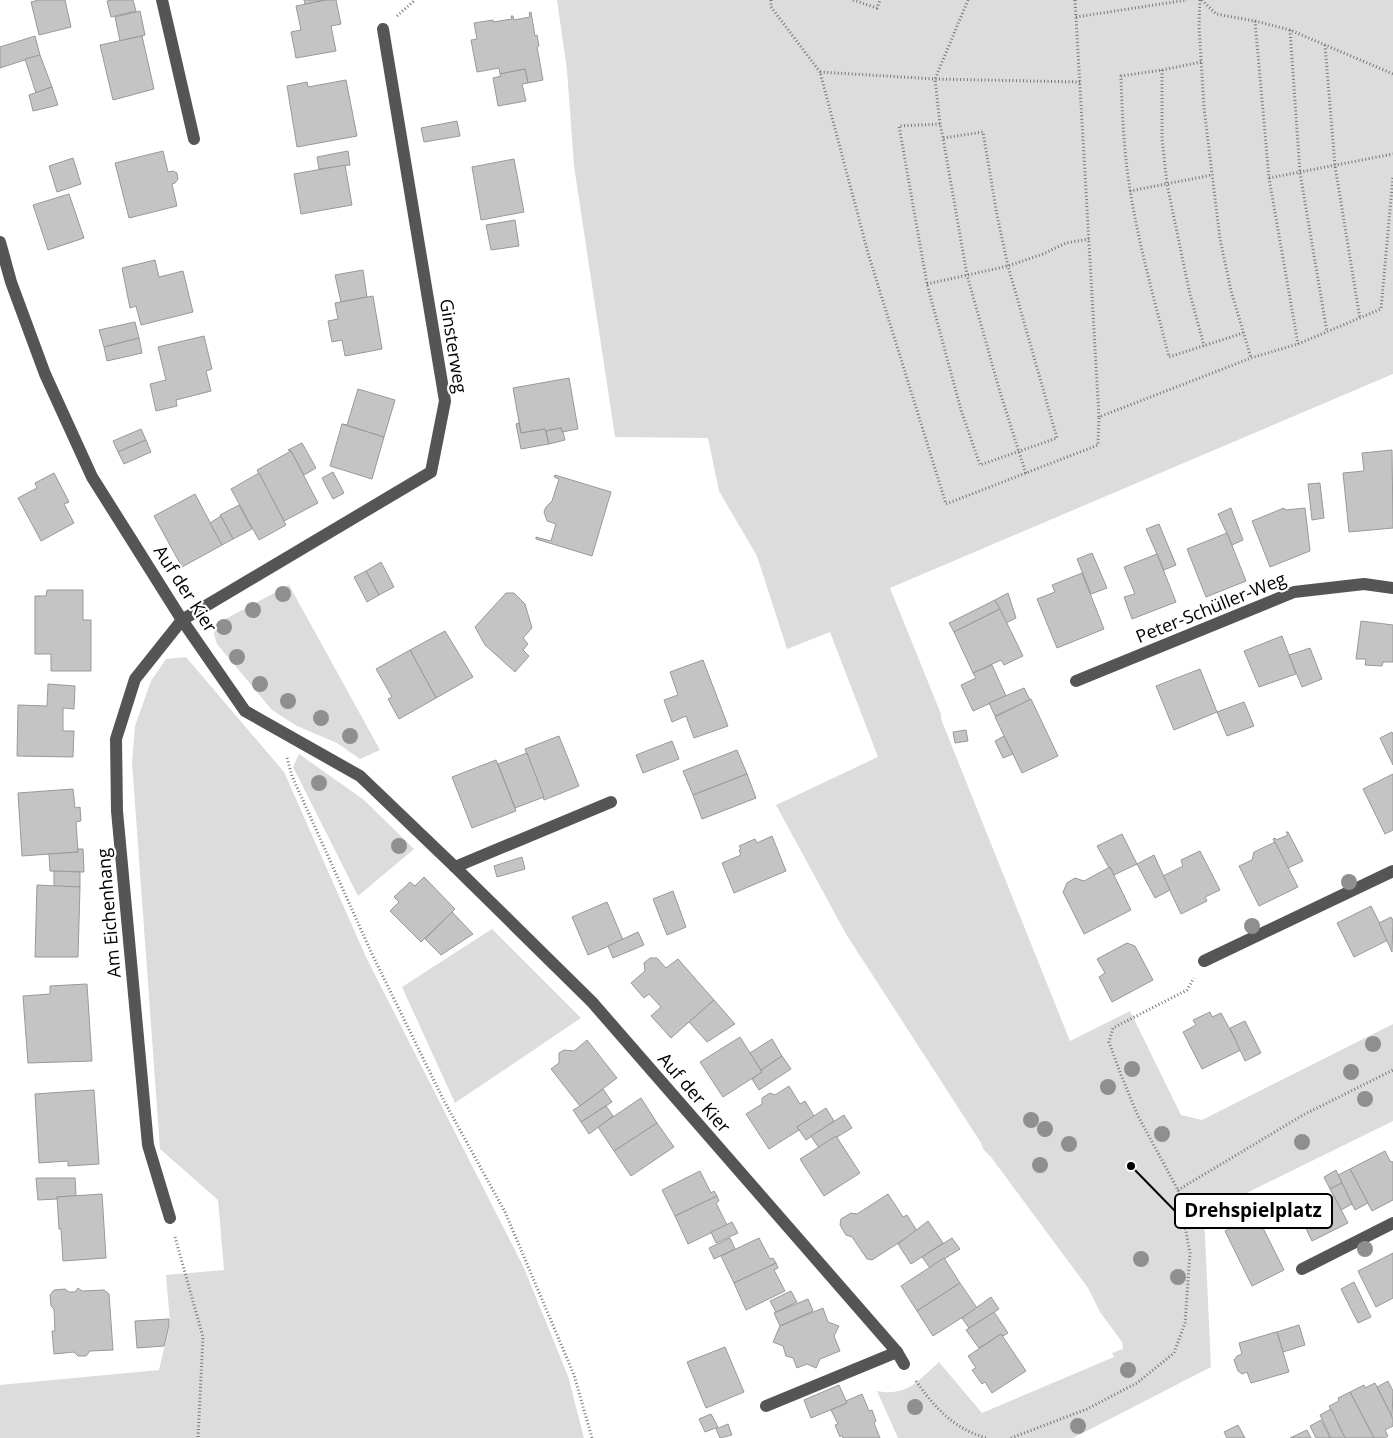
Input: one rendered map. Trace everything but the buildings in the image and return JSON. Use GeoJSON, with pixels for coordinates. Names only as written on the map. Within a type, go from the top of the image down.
{"type":"FeatureCollection","features":[{"type":"Feature","properties":{"kind":"street"},"geometry":{"type":"LineString","coordinates":[[162,0],[194,139]]}},
{"type":"Feature","properties":{"kind":"street","name":"Ginsterweg"},"geometry":{"type":"LineString","coordinates":[[182,620],[431,472],[445,401],[383,29]]}},
{"type":"Feature","properties":{"kind":"street","name":"Auf der Kier"},"geometry":{"type":"LineString","coordinates":[[0,242],[11,282],[45,374],[92,477],[182,620],[246,711],[360,776],[592,1002],[897,1352],[904,1364]]}},
{"type":"Feature","properties":{"kind":"street","name":"Peter-Schüller-Weg"},"geometry":{"type":"LineString","coordinates":[[1076,682],[1294,592],[1364,584],[1393,588]]}},
{"type":"Feature","properties":{"kind":"street","name":"Am Eichenhang"},"geometry":{"type":"LineString","coordinates":[[170,1218],[148,1145],[117,811],[116,739],[135,679],[182,620]]}},
{"type":"Feature","properties":{"kind":"street"},"geometry":{"type":"LineString","coordinates":[[455,867],[611,802]]}},
{"type":"Feature","properties":{"kind":"street"},"geometry":{"type":"LineString","coordinates":[[1204,962],[1393,871]]}},
{"type":"Feature","properties":{"kind":"street"},"geometry":{"type":"LineString","coordinates":[[1302,1269],[1393,1223]]}},
{"type":"Feature","properties":{"kind":"street"},"geometry":{"type":"LineString","coordinates":[[766,1406],[897,1352]]}},
{"type":"Feature","properties":{"kind":"path"},"geometry":{"type":"LineString","coordinates":[[771,0],[771,6],[820,72],[868,253],[946,504],[1098,445],[1099,417],[1075,0]]}},
{"type":"Feature","properties":{"kind":"path"},"geometry":{"type":"LineString","coordinates":[[853,0],[878,8],[880,0]]}},
{"type":"Feature","properties":{"kind":"path"},"geometry":{"type":"LineString","coordinates":[[968,0],[935,79],[940,124],[967,275],[1000,392],[1026,474]]}},
{"type":"Feature","properties":{"kind":"path"},"geometry":{"type":"LineString","coordinates":[[1076,17],[1187,0]]}},
{"type":"Feature","properties":{"kind":"path"},"geometry":{"type":"LineString","coordinates":[[1201,0],[1216,14],[1290,30],[1393,74]]}},
{"type":"Feature","properties":{"kind":"path"},"geometry":{"type":"LineString","coordinates":[[1201,0],[1201,62],[1204,108],[1220,239],[1250,358]]}},
{"type":"Feature","properties":{"kind":"path"},"geometry":{"type":"LineString","coordinates":[[1255,21],[1269,178],[1298,344]]}},
{"type":"Feature","properties":{"kind":"path"},"geometry":{"type":"LineString","coordinates":[[1290,30],[1300,173],[1327,332]]}},
{"type":"Feature","properties":{"kind":"path"},"geometry":{"type":"LineString","coordinates":[[1325,45],[1335,166],[1360,319]]}},
{"type":"Feature","properties":{"kind":"path"},"geometry":{"type":"LineString","coordinates":[[1201,62],[1120,76],[1124,140],[1130,191],[1150,284],[1169,357],[1243,333]]}},
{"type":"Feature","properties":{"kind":"path"},"geometry":{"type":"LineString","coordinates":[[1162,70],[1162,139],[1167,184],[1189,290],[1204,346]]}},
{"type":"Feature","properties":{"kind":"path"},"geometry":{"type":"LineString","coordinates":[[820,72],[935,79],[1080,82]]}},
{"type":"Feature","properties":{"kind":"path"},"geometry":{"type":"LineString","coordinates":[[940,124],[898,126],[927,284],[961,410],[980,465],[1058,438],[1008,266],[982,132],[943,138]]}},
{"type":"Feature","properties":{"kind":"path"},"geometry":{"type":"LineString","coordinates":[[1269,178],[1393,154]]}},
{"type":"Feature","properties":{"kind":"path"},"geometry":{"type":"LineString","coordinates":[[1130,191],[1212,175]]}},
{"type":"Feature","properties":{"kind":"path"},"geometry":{"type":"LineString","coordinates":[[1099,417],[1250,358],[1298,344],[1381,309],[1393,177]]}},
{"type":"Feature","properties":{"kind":"path"},"geometry":{"type":"LineString","coordinates":[[927,284],[1008,266],[1043,254],[1066,243],[1089,239]]}},
{"type":"Feature","properties":{"kind":"path"},"geometry":{"type":"LineString","coordinates":[[280,731],[292,776],[372,954],[444,1101],[505,1212],[529,1266],[574,1375],[592,1438]]}},
{"type":"Feature","properties":{"kind":"path"},"geometry":{"type":"LineString","coordinates":[[1011,1438],[1087,1409],[1137,1383],[1174,1352],[1185,1323],[1190,1253],[1178,1190],[1138,1116],[1109,1042],[1113,1028],[1187,990],[1204,962]]}},
{"type":"Feature","properties":{"kind":"path"},"geometry":{"type":"LineString","coordinates":[[1178,1190],[1303,1115],[1393,1070]]}},
{"type":"Feature","properties":{"kind":"path"},"geometry":{"type":"LineString","coordinates":[[170,1218],[203,1337],[198,1438]]}},
{"type":"Feature","properties":{"kind":"path"},"geometry":{"type":"LineString","coordinates":[[904,1364],[944,1417],[972,1434],[986,1438]]}},
{"type":"Feature","properties":{"kind":"shaded area"},"geometry":{"type":"Polygon","coordinates":[[[557,0],[1393,0],[1393,374],[890,588],[1070,1041],[1130,1011],[1181,1115],[1202,1120],[1393,1024],[1393,1121],[1204,1214],[1211,1367],[1073,1438],[898,1438],[877,1391],[897,1392],[905,1389],[919,1381],[939,1362],[982,1413],[1114,1357],[1112,1353],[1123,1349],[1122,1342],[1100,1312],[1088,1288],[991,1157],[983,1149],[981,1143],[846,934],[776,805],[878,757],[830,632],[787,649],[757,556],[719,491],[708,438],[615,437],[574,166],[567,70],[557,0]]]}},
{"type":"Feature","properties":{"kind":"shaded area"},"geometry":{"type":"Polygon","coordinates":[[[289,585],[380,750],[360,759],[337,743],[297,726],[272,710],[217,644],[214,634],[216,624],[289,585]]]}},
{"type":"Feature","properties":{"kind":"shaded area"},"geometry":{"type":"Polygon","coordinates":[[[186,657],[284,772],[366,957],[524,1268],[568,1376],[584,1438],[0,1438],[0,1385],[159,1370],[170,1323],[166,1275],[224,1270],[218,1200],[160,1149],[132,762],[135,726],[151,681],[166,659],[186,657]]]}},
{"type":"Feature","properties":{"kind":"shaded area"},"geometry":{"type":"Polygon","coordinates":[[[299,754],[364,800],[414,849],[358,896],[293,767],[299,754]]]}},
{"type":"Feature","properties":{"kind":"shaded area"},"geometry":{"type":"Polygon","coordinates":[[[492,929],[581,1018],[455,1103],[402,987],[492,929]]]}},
{"type":"Feature","properties":{"kind":"place","name":"Drehspielplatz"},"geometry":{"type":"Point","coordinates":[1131,1166]}}]}
